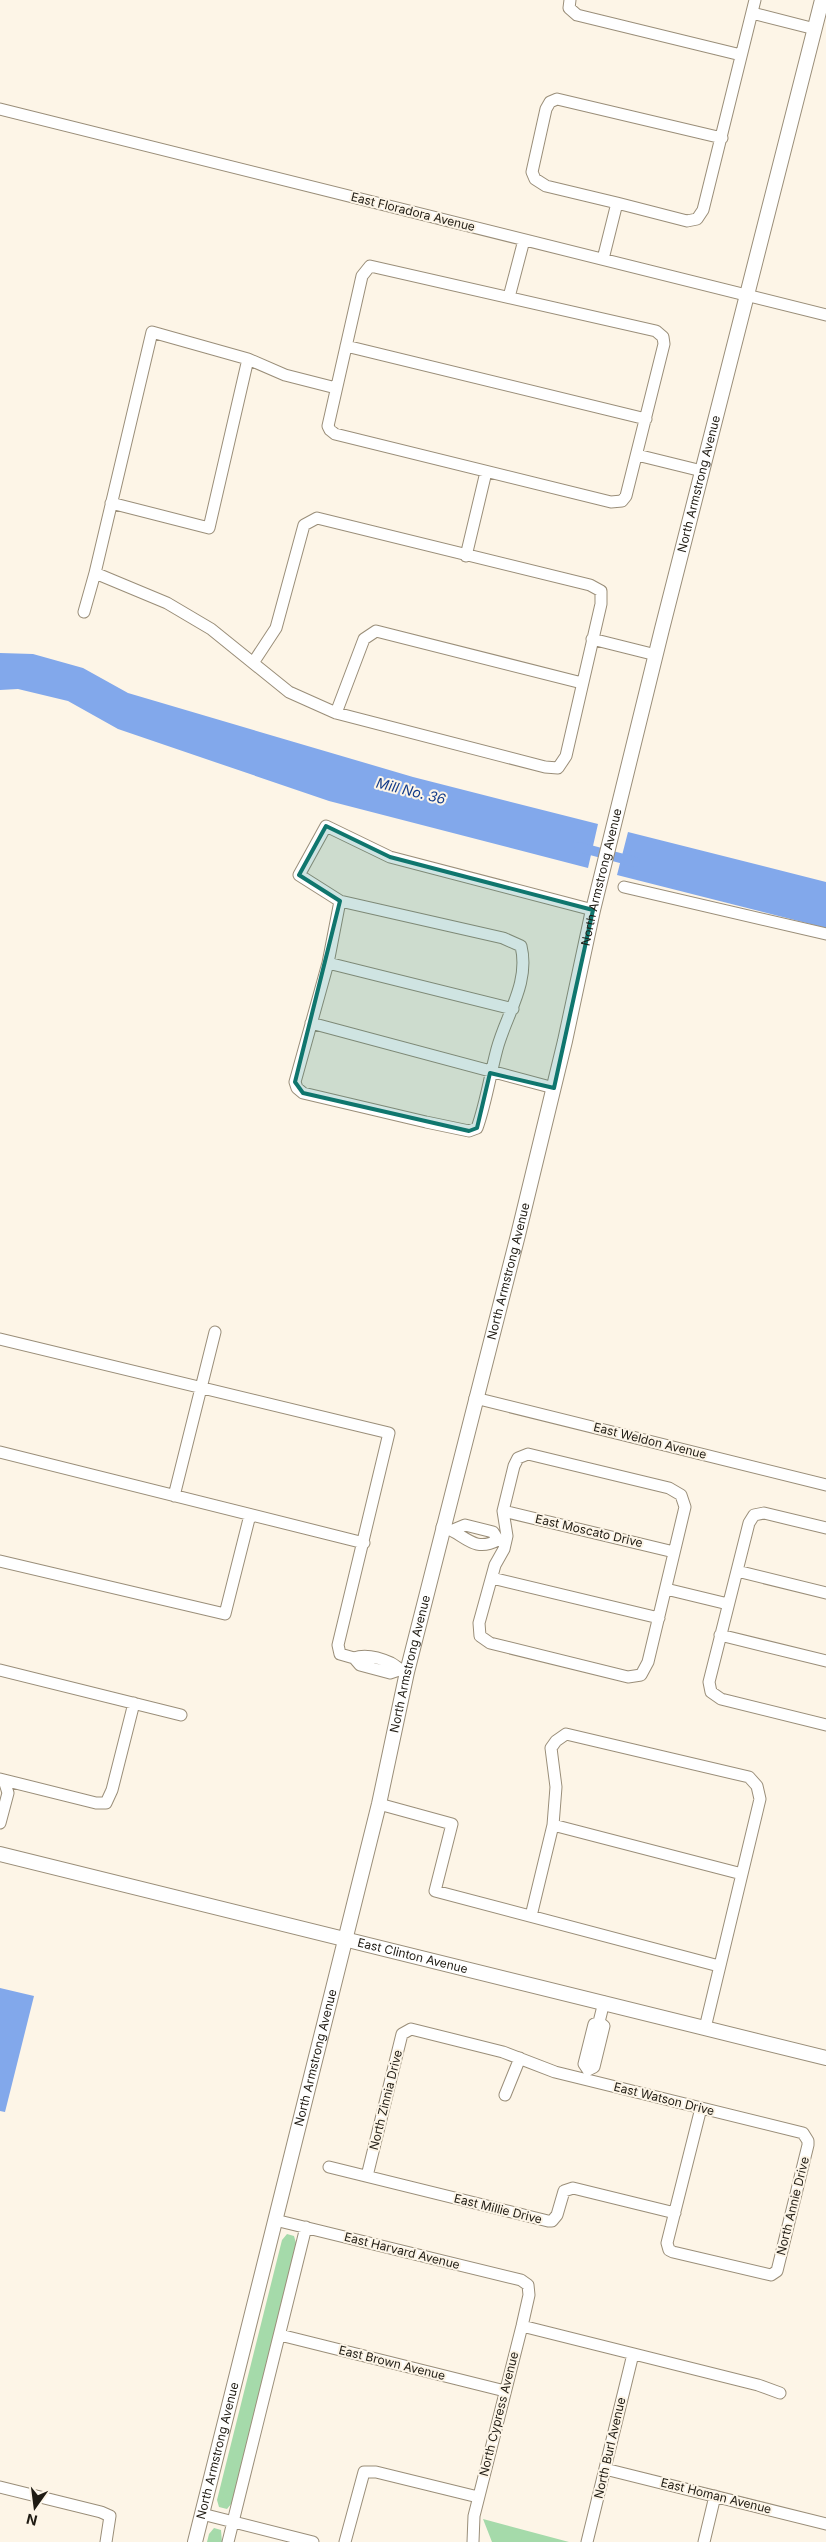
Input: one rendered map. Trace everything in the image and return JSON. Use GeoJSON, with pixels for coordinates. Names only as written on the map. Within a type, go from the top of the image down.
{"type":"FeatureCollection","features":[{"type":"Feature","properties":{"kind":"street"},"geometry":{"type":"LineString","coordinates":[[570,0],[569,8],[577,15],[741,55]]}},
{"type":"Feature","properties":{"kind":"street"},"geometry":{"type":"LineString","coordinates":[[722,138],[558,99],[550,102],[546,109],[532,172],[535,179],[546,186],[687,221],[697,219],[703,210],[722,138],[755,0]]}},
{"type":"Feature","properties":{"kind":"street","name":"North Armstrong Avenue"},"geometry":{"type":"LineString","coordinates":[[195,2542],[379,1804],[403,1671],[447,1529],[474,1398],[554,1088],[593,910],[746,295],[822,0]]}},
{"type":"Feature","properties":{"kind":"street"},"geometry":{"type":"LineString","coordinates":[[752,13],[815,29]]}},
{"type":"Feature","properties":{"kind":"street","name":"East Floradora Avenue"},"geometry":{"type":"LineString","coordinates":[[0,108],[826,315]]}},
{"type":"Feature","properties":{"kind":"street"},"geometry":{"type":"LineString","coordinates":[[603,260],[616,203]]}},
{"type":"Feature","properties":{"kind":"street"},"geometry":{"type":"LineString","coordinates":[[509,297],[524,240]]}},
{"type":"Feature","properties":{"kind":"street"},"geometry":{"type":"LineString","coordinates":[[370,266],[509,297],[656,331],[663,337],[664,344],[626,496],[617,502],[486,472],[335,434],[330,430],[328,426],[362,276],[370,266]]}},
{"type":"Feature","properties":{"kind":"street"},"geometry":{"type":"LineString","coordinates":[[84,612],[152,332],[248,359],[285,375],[336,388]]}},
{"type":"Feature","properties":{"kind":"street"},"geometry":{"type":"LineString","coordinates":[[346,346],[646,419]]}},
{"type":"Feature","properties":{"kind":"street"},"geometry":{"type":"LineString","coordinates":[[111,503],[209,528],[248,359]]}},
{"type":"Feature","properties":{"kind":"street"},"geometry":{"type":"LineString","coordinates":[[637,455],[702,472]]}},
{"type":"Feature","properties":{"kind":"street"},"geometry":{"type":"LineString","coordinates":[[466,556],[486,472]]}},
{"type":"Feature","properties":{"kind":"street"},"geometry":{"type":"LineString","coordinates":[[95,573],[167,603],[211,629],[289,692],[336,713],[545,767],[558,768],[566,756],[601,604],[601,591],[590,585],[317,518],[304,525],[276,628],[254,663]]}},
{"type":"Feature","properties":{"kind":"street"},"geometry":{"type":"LineString","coordinates":[[336,713],[364,639],[376,631],[582,683]]}},
{"type":"Feature","properties":{"kind":"street"},"geometry":{"type":"LineString","coordinates":[[592,639],[656,655]]}},
{"type":"Feature","properties":{"kind":"street"},"geometry":{"type":"LineString","coordinates":[[340,901],[328,963],[295,1082],[297,1088],[303,1093],[469,1131],[477,1128],[499,1040],[513,1009],[523,970],[521,946],[503,938],[340,901],[299,876],[326,826],[390,857],[593,910]]}},
{"type":"Feature","properties":{"kind":"street"},"geometry":{"type":"LineString","coordinates":[[624,886],[826,934]]}},
{"type":"Feature","properties":{"kind":"street"},"geometry":{"type":"LineString","coordinates":[[328,963],[513,1009]]}},
{"type":"Feature","properties":{"kind":"street"},"geometry":{"type":"LineString","coordinates":[[311,1023],[490,1073],[554,1088]]}},
{"type":"Feature","properties":{"kind":"street"},"geometry":{"type":"LineString","coordinates":[[174,1496],[215,1332]]}},
{"type":"Feature","properties":{"kind":"street"},"geometry":{"type":"LineString","coordinates":[[0,1339],[389,1433],[338,1645],[340,1654],[354,1658],[360,1665],[390,1673],[403,1671]]}},
{"type":"Feature","properties":{"kind":"street","name":"East Weldon Avenue"},"geometry":{"type":"LineString","coordinates":[[474,1398],[826,1485]]}},
{"type":"Feature","properties":{"kind":"street"},"geometry":{"type":"LineString","coordinates":[[0,1452],[364,1543]]}},
{"type":"Feature","properties":{"kind":"street"},"geometry":{"type":"LineString","coordinates":[[447,1529],[463,1539],[487,1546],[502,1541],[507,1536],[503,1511],[514,1466],[518,1458],[528,1454],[669,1488],[682,1495],[685,1507],[648,1662],[641,1675],[628,1677],[490,1643],[480,1636],[479,1623],[502,1541]]}},
{"type":"Feature","properties":{"kind":"street","name":"East Moscato Drive"},"geometry":{"type":"LineString","coordinates":[[503,1511],[674,1552]]}},
{"type":"Feature","properties":{"kind":"street"},"geometry":{"type":"LineString","coordinates":[[826,1528],[764,1513],[754,1515],[749,1523],[709,1682],[711,1692],[721,1699],[826,1725]]}},
{"type":"Feature","properties":{"kind":"street"},"geometry":{"type":"LineString","coordinates":[[0,1561],[225,1614],[250,1515]]}},
{"type":"Feature","properties":{"kind":"street"},"geometry":{"type":"LineString","coordinates":[[447,1529],[465,1525],[493,1532],[502,1541]]}},
{"type":"Feature","properties":{"kind":"street"},"geometry":{"type":"LineString","coordinates":[[479,1544],[483,1530]]}},
{"type":"Feature","properties":{"kind":"street"},"geometry":{"type":"LineString","coordinates":[[737,1571],[826,1593]]}},
{"type":"Feature","properties":{"kind":"street"},"geometry":{"type":"LineString","coordinates":[[492,1578],[659,1618]]}},
{"type":"Feature","properties":{"kind":"street"},"geometry":{"type":"LineString","coordinates":[[666,1589],[728,1604]]}},
{"type":"Feature","properties":{"kind":"street"},"geometry":{"type":"LineString","coordinates":[[720,1635],[826,1660]]}},
{"type":"Feature","properties":{"kind":"street"},"geometry":{"type":"LineString","coordinates":[[0,1670],[181,1715]]}},
{"type":"Feature","properties":{"kind":"street"},"geometry":{"type":"LineString","coordinates":[[1,1781],[96,1803],[106,1803],[112,1790],[134,1703]]}},
{"type":"Feature","properties":{"kind":"street"},"geometry":{"type":"LineString","coordinates":[[531,1916],[553,1826],[556,1787],[552,1748],[556,1741],[566,1734],[749,1778],[758,1786],[760,1799],[705,2028]]}},
{"type":"Feature","properties":{"kind":"street"},"geometry":{"type":"LineString","coordinates":[[0,1823],[8,1793],[1,1781]]}},
{"type":"Feature","properties":{"kind":"street"},"geometry":{"type":"LineString","coordinates":[[379,1804],[452,1824],[435,1891],[719,1966]]}},
{"type":"Feature","properties":{"kind":"street"},"geometry":{"type":"LineString","coordinates":[[553,1826],[742,1874]]}},
{"type":"Feature","properties":{"kind":"street","name":"East Clinton Avenue"},"geometry":{"type":"LineString","coordinates":[[0,1854],[826,2058]]}},
{"type":"Feature","properties":{"kind":"street"},"geometry":{"type":"LineString","coordinates":[[587,2075],[584,2064],[594,2024],[599,2022],[604,2002]]}},
{"type":"Feature","properties":{"kind":"street","name":"East Watson Drive"},"geometry":{"type":"LineString","coordinates":[[411,2029],[520,2058],[548,2070],[587,2075],[701,2108],[802,2133],[807,2138]]}},
{"type":"Feature","properties":{"kind":"street","name":"North Zinnia Drive"},"geometry":{"type":"LineString","coordinates":[[367,2176],[402,2034],[411,2029]]}},
{"type":"Feature","properties":{"kind":"street"},"geometry":{"type":"LineString","coordinates":[[506,2095],[520,2058]]}},
{"type":"Feature","properties":{"kind":"street"},"geometry":{"type":"LineString","coordinates":[[675,2214],[701,2108]]}},
{"type":"Feature","properties":{"kind":"street","name":"North Annie Drive"},"geometry":{"type":"LineString","coordinates":[[675,2214],[668,2249],[673,2252],[767,2275],[774,2274],[777,2271],[808,2145],[807,2138]]}},
{"type":"Feature","properties":{"kind":"street","name":"East Millie Drive"},"geometry":{"type":"LineString","coordinates":[[329,2167],[548,2221],[555,2218],[562,2194],[568,2188],[675,2214]]}},
{"type":"Feature","properties":{"kind":"street","name":"East Harvard Avenue"},"geometry":{"type":"LineString","coordinates":[[275,2220],[521,2280],[528,2285]]}},
{"type":"Feature","properties":{"kind":"street"},"geometry":{"type":"LineString","coordinates":[[228,2542],[306,2228]]}},
{"type":"Feature","properties":{"kind":"street","name":"North Cypress Avenue"},"geometry":{"type":"LineString","coordinates":[[473,2542],[474,2516],[478,2497],[522,2326],[529,2295],[528,2285]]}},
{"type":"Feature","properties":{"kind":"street"},"geometry":{"type":"LineString","coordinates":[[522,2326],[758,2385],[780,2393]]}},
{"type":"Feature","properties":{"kind":"street","name":"East Brown Avenue"},"geometry":{"type":"LineString","coordinates":[[280,2335],[505,2391]]}},
{"type":"Feature","properties":{"kind":"street","name":"North Burl Avenue"},"geometry":{"type":"LineString","coordinates":[[587,2542],[632,2354]]}},
{"type":"Feature","properties":{"kind":"street","name":"East Homan Avenue"},"geometry":{"type":"LineString","coordinates":[[605,2468],[826,2524]]}},
{"type":"Feature","properties":{"kind":"street"},"geometry":{"type":"LineString","coordinates":[[345,2542],[364,2472],[376,2472],[478,2497]]}},
{"type":"Feature","properties":{"kind":"street"},"geometry":{"type":"LineString","coordinates":[[0,2487],[101,2512],[110,2516],[106,2542]]}},
{"type":"Feature","properties":{"kind":"street"},"geometry":{"type":"LineString","coordinates":[[704,2542],[715,2496]]}},
{"type":"Feature","properties":{"kind":"street"},"geometry":{"type":"LineString","coordinates":[[202,2514],[313,2542]]}},
{"type":"Feature","properties":{"kind":"highlighted area"},"geometry":{"type":"Polygon","coordinates":[[[326,826],[390,857],[593,910],[554,1088],[490,1073],[477,1128],[469,1131],[303,1093],[295,1082],[340,901],[299,875],[326,826]]]}},
{"type":"Feature","properties":{"kind":"green space"},"geometry":{"type":"Polygon","coordinates":[[[287,2234],[294,2236],[296,2243],[232,2503],[227,2509],[219,2507],[217,2500],[282,2240],[287,2234]]]}},
{"type":"Feature","properties":{"kind":"green space"},"geometry":{"type":"Polygon","coordinates":[[[483,2519],[569,2542],[492,2542],[483,2519]]]}},
{"type":"Feature","properties":{"kind":"green space"},"geometry":{"type":"Polygon","coordinates":[[[214,2528],[221,2530],[222,2542],[207,2542],[209,2534],[214,2528]]]}},
{"type":"Feature","properties":{"kind":"water"},"geometry":{"type":"Polygon","coordinates":[[[0,653],[33,654],[83,668],[128,693],[413,777],[598,824],[588,868],[329,801],[118,729],[68,701],[18,689],[0,690],[0,653]]]}},
{"type":"Feature","properties":{"kind":"water"},"geometry":{"type":"Polygon","coordinates":[[[628,832],[826,882],[826,928],[617,875],[628,832]]]}},
{"type":"Feature","properties":{"kind":"water"},"geometry":{"type":"Polygon","coordinates":[[[0,1988],[34,1996],[5,2112],[0,2111],[0,1988]]]}},
{"type":"Feature","properties":{"kind":"waterway","name":"Mill No. 36"},"geometry":{"type":"LineString","coordinates":[[579,847],[635,862]]}}]}
